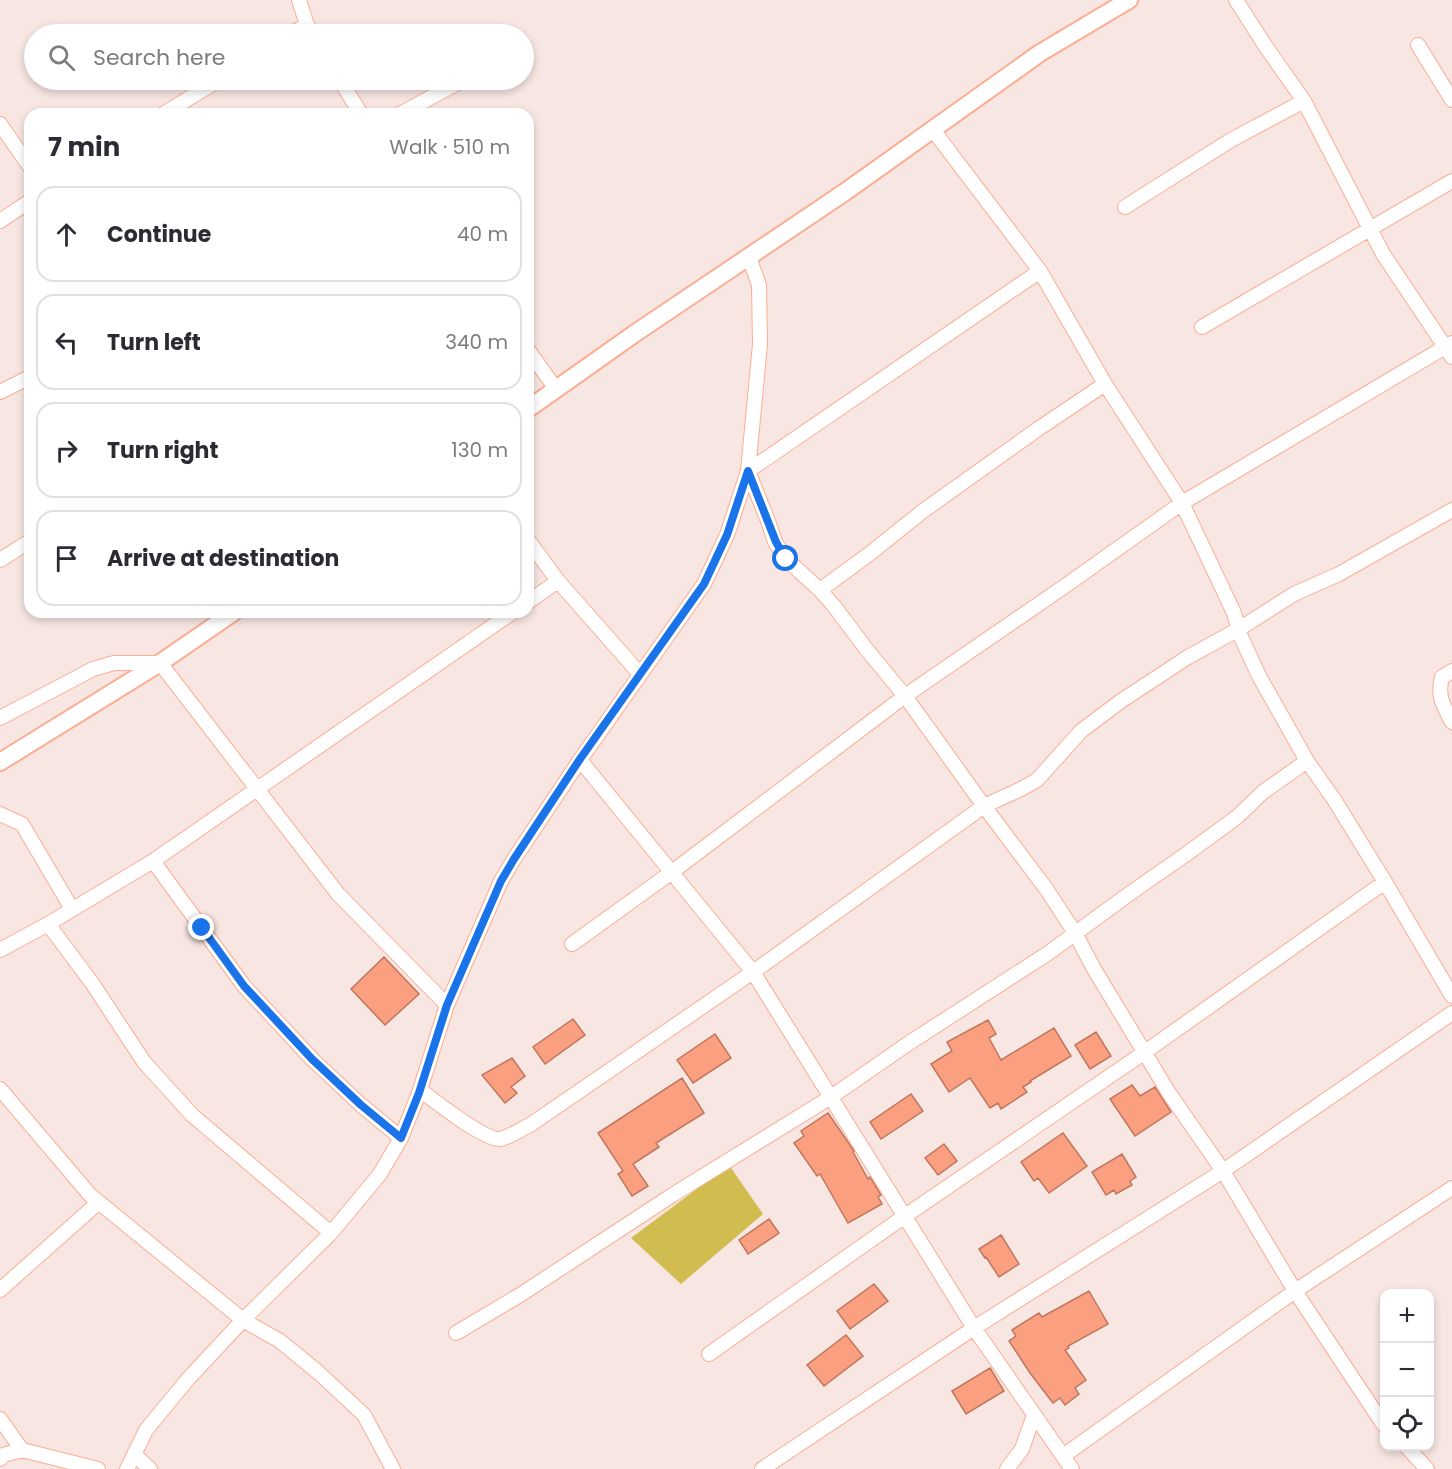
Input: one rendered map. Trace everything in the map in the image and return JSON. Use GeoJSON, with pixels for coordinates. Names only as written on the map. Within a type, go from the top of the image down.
{"type":"FeatureCollection","features":[{"type":"Feature","properties":{"kind":"street"},"geometry":{"type":"LineString","coordinates":[[299,0],[308,24]]}},
{"type":"Feature","properties":{"kind":"street"},"geometry":{"type":"LineString","coordinates":[[534,405],[933,130],[1040,53],[1129,0]]}},
{"type":"Feature","properties":{"kind":"street"},"geometry":{"type":"LineString","coordinates":[[572,944],[672,872],[905,696],[1182,503],[1450,349],[1383,254],[1304,101],[1236,0]]}},
{"type":"Feature","properties":{"kind":"street"},"geometry":{"type":"LineString","coordinates":[[1418,45],[1452,100]]}},
{"type":"Feature","properties":{"kind":"street"},"geometry":{"type":"LineString","coordinates":[[173,108],[203,90]]}},
{"type":"Feature","properties":{"kind":"street"},"geometry":{"type":"LineString","coordinates":[[346,90],[357,108]]}},
{"type":"Feature","properties":{"kind":"street"},"geometry":{"type":"LineString","coordinates":[[411,108],[444,90]]}},
{"type":"Feature","properties":{"kind":"street"},"geometry":{"type":"LineString","coordinates":[[1125,207],[1231,140],[1304,101]]}},
{"type":"Feature","properties":{"kind":"street"},"geometry":{"type":"LineString","coordinates":[[0,124],[24,158]]}},
{"type":"Feature","properties":{"kind":"street"},"geometry":{"type":"LineString","coordinates":[[933,130],[1040,271],[1105,384],[1182,503],[1234,614],[1241,637],[1259,676],[1307,761],[1335,801],[1385,882],[1452,996]]}},
{"type":"Feature","properties":{"kind":"street"},"geometry":{"type":"LineString","coordinates":[[1202,327],[1452,181]]}},
{"type":"Feature","properties":{"kind":"street"},"geometry":{"type":"LineString","coordinates":[[0,221],[24,205]]}},
{"type":"Feature","properties":{"kind":"street"},"geometry":{"type":"LineString","coordinates":[[127,1469],[146,1430],[188,1379],[243,1320],[331,1233],[380,1174],[401,1138],[420,1090],[447,1005],[501,881],[580,759],[704,584],[727,535],[748,471],[760,344],[759,285],[749,257]]}},
{"type":"Feature","properties":{"kind":"street"},"geometry":{"type":"LineString","coordinates":[[748,471],[1040,271]]}},
{"type":"Feature","properties":{"kind":"street"},"geometry":{"type":"LineString","coordinates":[[534,358],[556,389]]}},
{"type":"Feature","properties":{"kind":"street"},"geometry":{"type":"LineString","coordinates":[[0,392],[24,380]]}},
{"type":"Feature","properties":{"kind":"street"},"geometry":{"type":"LineString","coordinates":[[820,590],[923,511],[1105,384]]}},
{"type":"Feature","properties":{"kind":"street"},"geometry":{"type":"LineString","coordinates":[[748,471],[776,542],[786,559],[834,606],[905,696],[1047,890],[1075,933],[1094,969],[1169,1093],[1223,1172],[1295,1291],[1380,1420]]}},
{"type":"Feature","properties":{"kind":"street"},"geometry":{"type":"LineString","coordinates":[[420,1090],[490,1137],[501,1139],[530,1125],[753,972],[984,806],[1037,780],[1081,731],[1121,701],[1294,594],[1339,574],[1452,510]]}},
{"type":"Feature","properties":{"kind":"street"},"geometry":{"type":"LineString","coordinates":[[0,560],[24,545]]}},
{"type":"Feature","properties":{"kind":"street"},"geometry":{"type":"LineString","coordinates":[[534,548],[558,581],[640,674]]}},
{"type":"Feature","properties":{"kind":"street"},"geometry":{"type":"LineString","coordinates":[[534,598],[558,581]]}},
{"type":"Feature","properties":{"kind":"street"},"geometry":{"type":"LineString","coordinates":[[0,762],[159,663],[225,618]]}},
{"type":"Feature","properties":{"kind":"street"},"geometry":{"type":"LineString","coordinates":[[0,950],[153,861],[504,618]]}},
{"type":"Feature","properties":{"kind":"street"},"geometry":{"type":"LineString","coordinates":[[0,718],[93,669],[114,663],[159,663]]}},
{"type":"Feature","properties":{"kind":"street"},"geometry":{"type":"LineString","coordinates":[[159,663],[338,894],[447,1005]]}},
{"type":"Feature","properties":{"kind":"street"},"geometry":{"type":"LineString","coordinates":[[1452,671],[1442,677],[1439,689],[1452,722]]}},
{"type":"Feature","properties":{"kind":"street"},"geometry":{"type":"LineString","coordinates":[[580,759],[753,972],[974,1328],[1072,1469]]}},
{"type":"Feature","properties":{"kind":"street"},"geometry":{"type":"LineString","coordinates":[[456,1333],[520,1295],[674,1194],[831,1097],[1047,954],[1237,817],[1263,792],[1307,761]]}},
{"type":"Feature","properties":{"kind":"street"},"geometry":{"type":"LineString","coordinates":[[0,814],[22,824],[72,909]]}},
{"type":"Feature","properties":{"kind":"street"},"geometry":{"type":"LineString","coordinates":[[153,861],[244,986],[312,1059],[361,1105],[401,1138]]}},
{"type":"Feature","properties":{"kind":"street"},"geometry":{"type":"LineString","coordinates":[[709,1354],[905,1216],[1145,1052],[1385,882]]}},
{"type":"Feature","properties":{"kind":"street"},"geometry":{"type":"LineString","coordinates":[[48,924],[92,983],[144,1062],[192,1115],[331,1233]]}},
{"type":"Feature","properties":{"kind":"street"},"geometry":{"type":"LineString","coordinates":[[762,1469],[974,1328],[1223,1172],[1452,1013]]}},
{"type":"Feature","properties":{"kind":"street"},"geometry":{"type":"LineString","coordinates":[[0,1089],[90,1195],[243,1320],[280,1341],[364,1415],[393,1469]]}},
{"type":"Feature","properties":{"kind":"street"},"geometry":{"type":"LineString","coordinates":[[1063,1456],[1295,1291],[1452,1188]]}},
{"type":"Feature","properties":{"kind":"street"},"geometry":{"type":"LineString","coordinates":[[0,1290],[99,1202]]}},
{"type":"Feature","properties":{"kind":"street"},"geometry":{"type":"LineString","coordinates":[[1007,1469],[1022,1449],[1034,1415]]}},
{"type":"Feature","properties":{"kind":"street"},"geometry":{"type":"LineString","coordinates":[[0,1419],[22,1450]]}},
{"type":"Feature","properties":{"kind":"street"},"geometry":{"type":"LineString","coordinates":[[0,1459],[3,1455],[22,1450],[98,1469]]}},
{"type":"Feature","properties":{"kind":"street"},"geometry":{"type":"LineString","coordinates":[[1411,1451],[1427,1469]]}},
{"type":"Feature","properties":{"kind":"street"},"geometry":{"type":"LineString","coordinates":[[134,1454],[150,1469]]}},
{"type":"Feature","properties":{"kind":"shaded area"},"geometry":{"type":"Polygon","coordinates":[[[729,1165],[763,1214],[681,1284],[631,1238],[729,1165]]]}},
{"type":"Feature","properties":{"kind":"building"},"geometry":{"type":"Polygon","coordinates":[[[384,957],[419,994],[385,1025],[351,989],[384,957]]]}},
{"type":"Feature","properties":{"kind":"building"},"geometry":{"type":"Polygon","coordinates":[[[573,1019],[585,1035],[545,1064],[533,1047],[573,1019]]]}},
{"type":"Feature","properties":{"kind":"building"},"geometry":{"type":"Polygon","coordinates":[[[988,1020],[996,1034],[989,1038],[1001,1060],[1054,1028],[1071,1056],[1030,1081],[1023,1087],[1027,1092],[1001,1109],[998,1103],[990,1108],[970,1078],[949,1092],[931,1064],[952,1051],[947,1042],[988,1020]]]}},
{"type":"Feature","properties":{"kind":"building"},"geometry":{"type":"Polygon","coordinates":[[[1096,1032],[1111,1056],[1090,1069],[1075,1045],[1096,1032]]]}},
{"type":"Feature","properties":{"kind":"building"},"geometry":{"type":"Polygon","coordinates":[[[715,1034],[731,1058],[693,1083],[677,1060],[715,1034]]]}},
{"type":"Feature","properties":{"kind":"building"},"geometry":{"type":"Polygon","coordinates":[[[512,1058],[525,1076],[511,1087],[517,1093],[505,1103],[482,1075],[512,1058]]]}},
{"type":"Feature","properties":{"kind":"building"},"geometry":{"type":"Polygon","coordinates":[[[682,1078],[704,1113],[656,1143],[659,1147],[633,1164],[648,1186],[632,1196],[618,1174],[623,1171],[598,1133],[682,1078]]]}},
{"type":"Feature","properties":{"kind":"building"},"geometry":{"type":"Polygon","coordinates":[[[1132,1085],[1140,1096],[1155,1087],[1171,1112],[1135,1136],[1110,1099],[1132,1085]]]}},
{"type":"Feature","properties":{"kind":"building"},"geometry":{"type":"Polygon","coordinates":[[[911,1094],[923,1111],[881,1139],[870,1122],[911,1094]]]}},
{"type":"Feature","properties":{"kind":"building"},"geometry":{"type":"Polygon","coordinates":[[[828,1113],[854,1151],[868,1179],[870,1177],[881,1195],[878,1197],[882,1204],[848,1223],[820,1174],[817,1176],[794,1143],[804,1136],[801,1131],[828,1113]]]}},
{"type":"Feature","properties":{"kind":"building"},"geometry":{"type":"Polygon","coordinates":[[[1063,1133],[1087,1166],[1049,1193],[1038,1178],[1034,1181],[1021,1162],[1063,1133]]]}},
{"type":"Feature","properties":{"kind":"building"},"geometry":{"type":"Polygon","coordinates":[[[944,1144],[957,1161],[938,1175],[925,1158],[944,1144]]]}},
{"type":"Feature","properties":{"kind":"building"},"geometry":{"type":"Polygon","coordinates":[[[1122,1154],[1136,1177],[1130,1181],[1132,1185],[1116,1194],[1114,1190],[1106,1195],[1092,1172],[1122,1154]]]}},
{"type":"Feature","properties":{"kind":"building"},"geometry":{"type":"Polygon","coordinates":[[[769,1219],[779,1233],[748,1254],[739,1240],[769,1219]]]}},
{"type":"Feature","properties":{"kind":"building"},"geometry":{"type":"Polygon","coordinates":[[[1001,1235],[1019,1264],[999,1277],[979,1249],[1001,1235]]]}},
{"type":"Feature","properties":{"kind":"building"},"geometry":{"type":"Polygon","coordinates":[[[874,1284],[888,1301],[850,1329],[837,1311],[874,1284]]]}},
{"type":"Feature","properties":{"kind":"building"},"geometry":{"type":"Polygon","coordinates":[[[1089,1291],[1108,1324],[1068,1346],[1069,1348],[1065,1350],[1086,1380],[1075,1388],[1079,1394],[1065,1405],[1060,1398],[1053,1403],[1009,1341],[1016,1336],[1012,1330],[1039,1313],[1042,1317],[1089,1291]]]}},
{"type":"Feature","properties":{"kind":"building"},"geometry":{"type":"Polygon","coordinates":[[[846,1335],[863,1356],[824,1386],[807,1365],[846,1335]]]}},
{"type":"Feature","properties":{"kind":"building"},"geometry":{"type":"Polygon","coordinates":[[[990,1368],[1004,1391],[966,1414],[952,1391],[990,1368]]]}},
{"type":"Feature","properties":{"kind":"route"},"geometry":{"type":"LineString","coordinates":[[202,928],[244,986],[312,1059],[361,1105],[401,1138],[419,1093],[447,1005],[501,881],[580,759],[704,584],[727,535],[748,471],[776,542],[786,559]]}}]}
